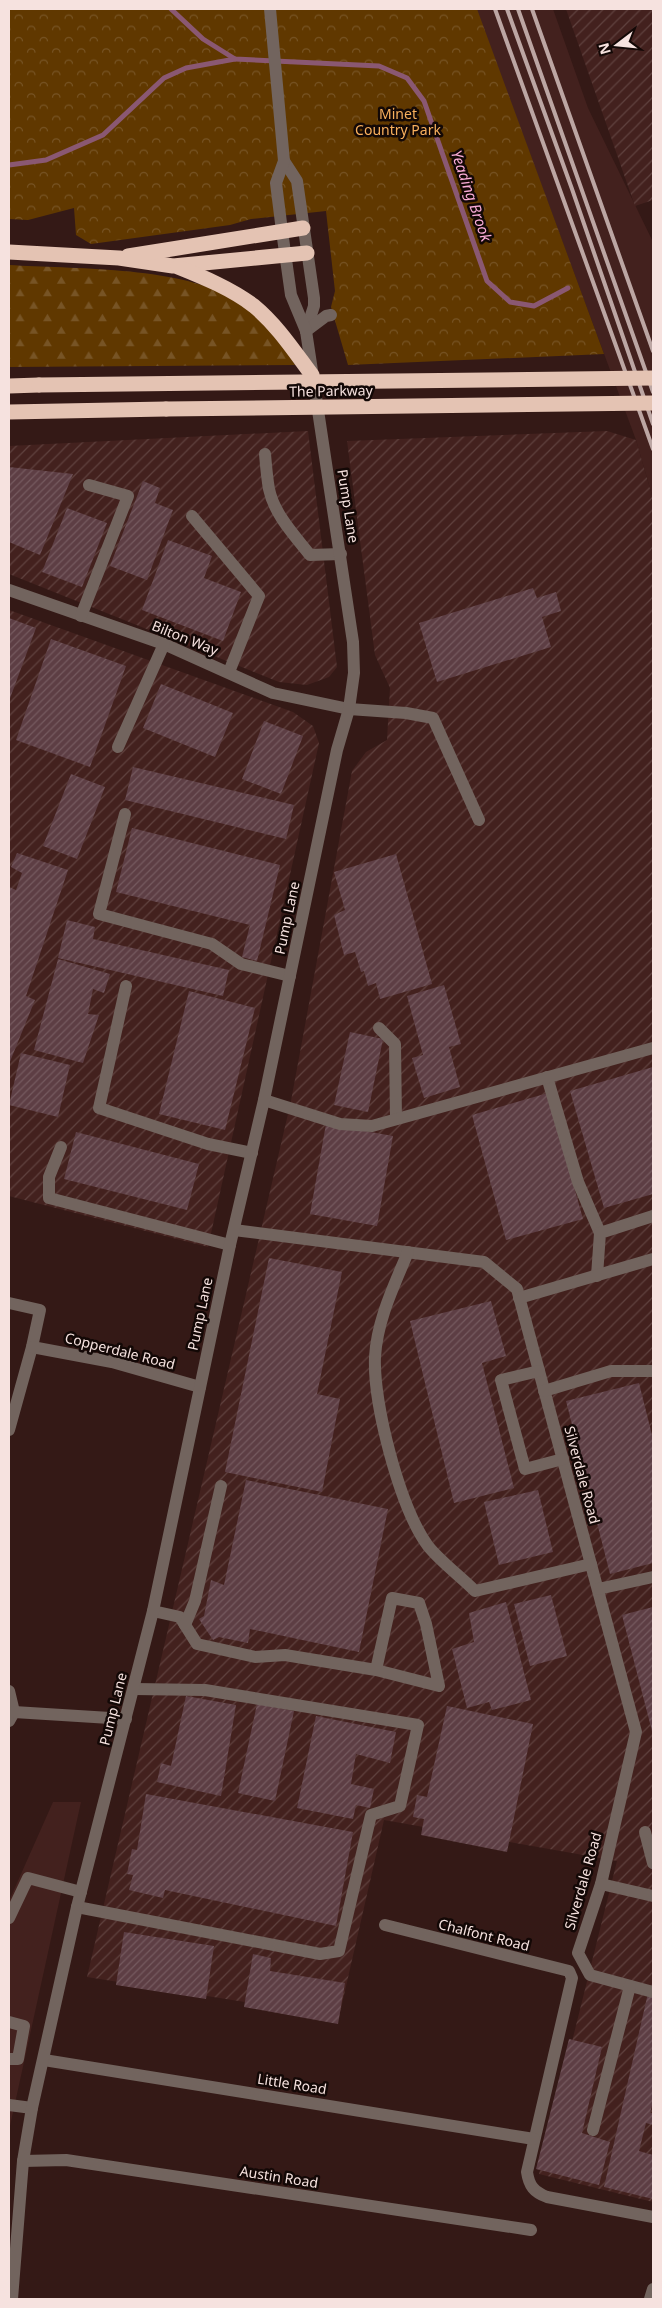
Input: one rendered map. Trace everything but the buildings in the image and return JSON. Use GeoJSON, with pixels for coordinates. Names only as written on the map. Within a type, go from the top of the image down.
{"type":"FeatureCollection","features":[{"type":"Feature","properties":{"kind":"highway"},"geometry":{"type":"LineString","coordinates":[[119,258],[303,228]]}},
{"type":"Feature","properties":{"kind":"highway"},"geometry":{"type":"LineString","coordinates":[[9,252],[119,258],[174,266],[308,253]]}},
{"type":"Feature","properties":{"kind":"highway"},"geometry":{"type":"LineString","coordinates":[[174,266],[234,293],[254,306],[272,323],[312,374]]}},
{"type":"Feature","properties":{"kind":"highway","name":"The Parkway"},"geometry":{"type":"LineString","coordinates":[[9,386],[653,378]]}},
{"type":"Feature","properties":{"kind":"highway","name":"The Parkway"},"geometry":{"type":"LineString","coordinates":[[11,413],[40,411],[653,403]]}},
{"type":"Feature","properties":{"kind":"street"},"geometry":{"type":"LineString","coordinates":[[270,9],[284,161]]}},
{"type":"Feature","properties":{"kind":"street","name":"Pump Lane"},"geometry":{"type":"LineString","coordinates":[[284,161],[296,181],[308,253],[314,306],[306,331]]}},
{"type":"Feature","properties":{"kind":"street","name":"Pump Lane"},"geometry":{"type":"LineString","coordinates":[[12,2299],[23,2162],[32,2108],[77,1907],[153,1611],[230,1245],[264,1100],[337,750],[349,709],[354,673],[354,642],[306,331],[291,295],[285,256],[276,183],[284,161]]}},
{"type":"Feature","properties":{"kind":"street"},"geometry":{"type":"LineString","coordinates":[[306,331],[326,316],[332,315]]}},
{"type":"Feature","properties":{"kind":"street"},"geometry":{"type":"LineString","coordinates":[[265,454],[269,491],[276,509],[310,556],[341,554]]}},
{"type":"Feature","properties":{"kind":"street"},"geometry":{"type":"LineString","coordinates":[[81,616],[128,496],[89,484]]}},
{"type":"Feature","properties":{"kind":"street"},"geometry":{"type":"LineString","coordinates":[[192,516],[259,596],[229,672]]}},
{"type":"Feature","properties":{"kind":"street","name":"Bilton Way"},"geometry":{"type":"LineString","coordinates":[[9,590],[164,644],[274,693],[349,709],[433,718],[479,820]]}},
{"type":"Feature","properties":{"kind":"street"},"geometry":{"type":"LineString","coordinates":[[118,747],[164,644]]}},
{"type":"Feature","properties":{"kind":"street"},"geometry":{"type":"LineString","coordinates":[[125,814],[99,914],[212,944],[241,964],[290,976]]}},
{"type":"Feature","properties":{"kind":"street"},"geometry":{"type":"LineString","coordinates":[[126,986],[98,1108],[197,1141],[252,1153]]}},
{"type":"Feature","properties":{"kind":"street"},"geometry":{"type":"LineString","coordinates":[[379,1028],[395,1044],[396,1119]]}},
{"type":"Feature","properties":{"kind":"street"},"geometry":{"type":"LineString","coordinates":[[264,1100],[340,1124],[372,1126],[653,1048]]}},
{"type":"Feature","properties":{"kind":"street"},"geometry":{"type":"LineString","coordinates":[[547,1077],[578,1182],[600,1233],[597,1276]]}},
{"type":"Feature","properties":{"kind":"street"},"geometry":{"type":"LineString","coordinates":[[61,1147],[49,1177],[49,1198],[230,1245]]}},
{"type":"Feature","properties":{"kind":"street"},"geometry":{"type":"LineString","coordinates":[[600,1233],[653,1216]]}},
{"type":"Feature","properties":{"kind":"street","name":"Silverdale Road"},"geometry":{"type":"LineString","coordinates":[[234,1230],[484,1262],[517,1289],[636,1732],[601,1884],[578,1953],[590,1975],[630,1986]]}},
{"type":"Feature","properties":{"kind":"street"},"geometry":{"type":"LineString","coordinates":[[408,1252],[382,1316],[375,1357],[381,1425],[407,1506],[428,1545],[475,1591],[591,1564]]}},
{"type":"Feature","properties":{"kind":"street"},"geometry":{"type":"LineString","coordinates":[[519,1298],[653,1260]]}},
{"type":"Feature","properties":{"kind":"street"},"geometry":{"type":"LineString","coordinates":[[9,1303],[40,1310],[32,1347],[9,1430]]}},
{"type":"Feature","properties":{"kind":"street","name":"Copperdale Road"},"geometry":{"type":"LineString","coordinates":[[32,1347],[112,1362],[200,1387]]}},
{"type":"Feature","properties":{"kind":"street"},"geometry":{"type":"LineString","coordinates":[[544,1391],[611,1371],[652,1370]]}},
{"type":"Feature","properties":{"kind":"street"},"geometry":{"type":"LineString","coordinates":[[539,1371],[502,1380],[520,1451],[525,1469],[563,1459]]}},
{"type":"Feature","properties":{"kind":"street"},"geometry":{"type":"LineString","coordinates":[[185,1625],[195,1601],[221,1486]]}},
{"type":"Feature","properties":{"kind":"street"},"geometry":{"type":"LineString","coordinates":[[598,1589],[653,1577]]}},
{"type":"Feature","properties":{"kind":"street"},"geometry":{"type":"LineString","coordinates":[[153,1611],[180,1617],[197,1644],[255,1657],[285,1655],[376,1670],[439,1686],[426,1624],[418,1603],[392,1598],[376,1670]]}},
{"type":"Feature","properties":{"kind":"street"},"geometry":{"type":"LineString","coordinates":[[77,1907],[320,1954],[339,1950],[371,1815],[400,1806],[418,1724],[205,1690],[134,1689]]}},
{"type":"Feature","properties":{"kind":"street"},"geometry":{"type":"LineString","coordinates":[[9,1691],[11,1717],[126,1719]]}},
{"type":"Feature","properties":{"kind":"street"},"geometry":{"type":"LineString","coordinates":[[645,1832],[653,1863]]}},
{"type":"Feature","properties":{"kind":"street"},"geometry":{"type":"LineString","coordinates":[[9,1918],[28,1878],[81,1892]]}},
{"type":"Feature","properties":{"kind":"street"},"geometry":{"type":"LineString","coordinates":[[601,1884],[653,1895]]}},
{"type":"Feature","properties":{"kind":"street","name":"Chalfont Road"},"geometry":{"type":"LineString","coordinates":[[384,1925],[568,1971],[572,1978],[534,2139]]}},
{"type":"Feature","properties":{"kind":"street"},"geometry":{"type":"LineString","coordinates":[[593,2130],[630,1986],[653,1992]]}},
{"type":"Feature","properties":{"kind":"street"},"geometry":{"type":"LineString","coordinates":[[9,2022],[24,2026],[18,2059],[9,2060]]}},
{"type":"Feature","properties":{"kind":"street","name":"Little Road"},"geometry":{"type":"LineString","coordinates":[[44,2060],[534,2139]]}},
{"type":"Feature","properties":{"kind":"street"},"geometry":{"type":"LineString","coordinates":[[9,2104],[32,2108]]}},
{"type":"Feature","properties":{"kind":"street"},"geometry":{"type":"LineString","coordinates":[[534,2139],[526,2172],[528,2182],[535,2192],[547,2197],[653,2217]]}},
{"type":"Feature","properties":{"kind":"street","name":"Austin Road"},"geometry":{"type":"LineString","coordinates":[[23,2162],[66,2160],[531,2230]]}},
{"type":"Feature","properties":{"kind":"street"},"geometry":{"type":"LineString","coordinates":[[650,2299],[653,2289]]}},
{"type":"Feature","properties":{"kind":"shaded area"},"geometry":{"type":"Polygon","coordinates":[[[476,9],[553,9],[588,108],[653,242],[653,499],[636,440],[476,9]]]}},
{"type":"Feature","properties":{"kind":"shaded area"},"geometry":{"type":"Polygon","coordinates":[[[566,9],[653,9],[653,200],[635,206],[566,9]]]}},
{"type":"Feature","properties":{"kind":"shaded area"},"geometry":{"type":"Polygon","coordinates":[[[308,431],[337,667],[329,677],[307,685],[279,682],[9,574],[9,446],[308,431]]]}},
{"type":"Feature","properties":{"kind":"shaded area"},"geometry":{"type":"Polygon","coordinates":[[[607,431],[636,440],[653,499],[653,2202],[539,2174],[617,1861],[384,1820],[339,2017],[87,1977],[291,1101],[352,771],[366,752],[387,740],[390,688],[375,655],[347,441],[607,431]]]}},
{"type":"Feature","properties":{"kind":"shaded area"},"geometry":{"type":"Polygon","coordinates":[[[9,610],[293,712],[313,726],[319,743],[208,1247],[9,1196],[9,610]]]}},
{"type":"Feature","properties":{"kind":"shaded area"},"geometry":{"type":"Polygon","coordinates":[[[53,1802],[81,1802],[10,2126],[9,2149],[9,1901],[53,1802]]]}},
{"type":"Feature","properties":{"kind":"green space","name":"Minet Country Park"},"geometry":{"type":"Polygon","coordinates":[[[9,9],[477,9],[604,354],[348,365],[331,307],[335,291],[326,211],[251,219],[230,225],[91,244],[76,235],[74,208],[28,220],[9,219],[9,9]]]}},
{"type":"Feature","properties":{"kind":"green space"},"geometry":{"type":"Polygon","coordinates":[[[9,265],[153,274],[181,279],[208,287],[240,303],[267,326],[295,365],[9,367],[9,265]]]}},
{"type":"Feature","properties":{"kind":"waterway","name":"Yeading Brook"},"geometry":{"type":"LineString","coordinates":[[171,9],[203,39],[235,59],[379,66],[407,78],[424,101],[487,281],[510,302],[534,306],[568,288]]}},
{"type":"Feature","properties":{"kind":"waterway"},"geometry":{"type":"LineString","coordinates":[[9,165],[46,160],[103,135],[164,78],[186,68],[235,59]]}},
{"type":"Feature","properties":{"kind":"railway"},"geometry":{"type":"LineString","coordinates":[[495,9],[653,449]]}},
{"type":"Feature","properties":{"kind":"railway"},"geometry":{"type":"LineString","coordinates":[[507,9],[572,189],[653,424]]}},
{"type":"Feature","properties":{"kind":"railway"},"geometry":{"type":"LineString","coordinates":[[518,9],[653,392]]}},
{"type":"Feature","properties":{"kind":"railway"},"geometry":{"type":"LineString","coordinates":[[532,9],[653,351]]}}]}
